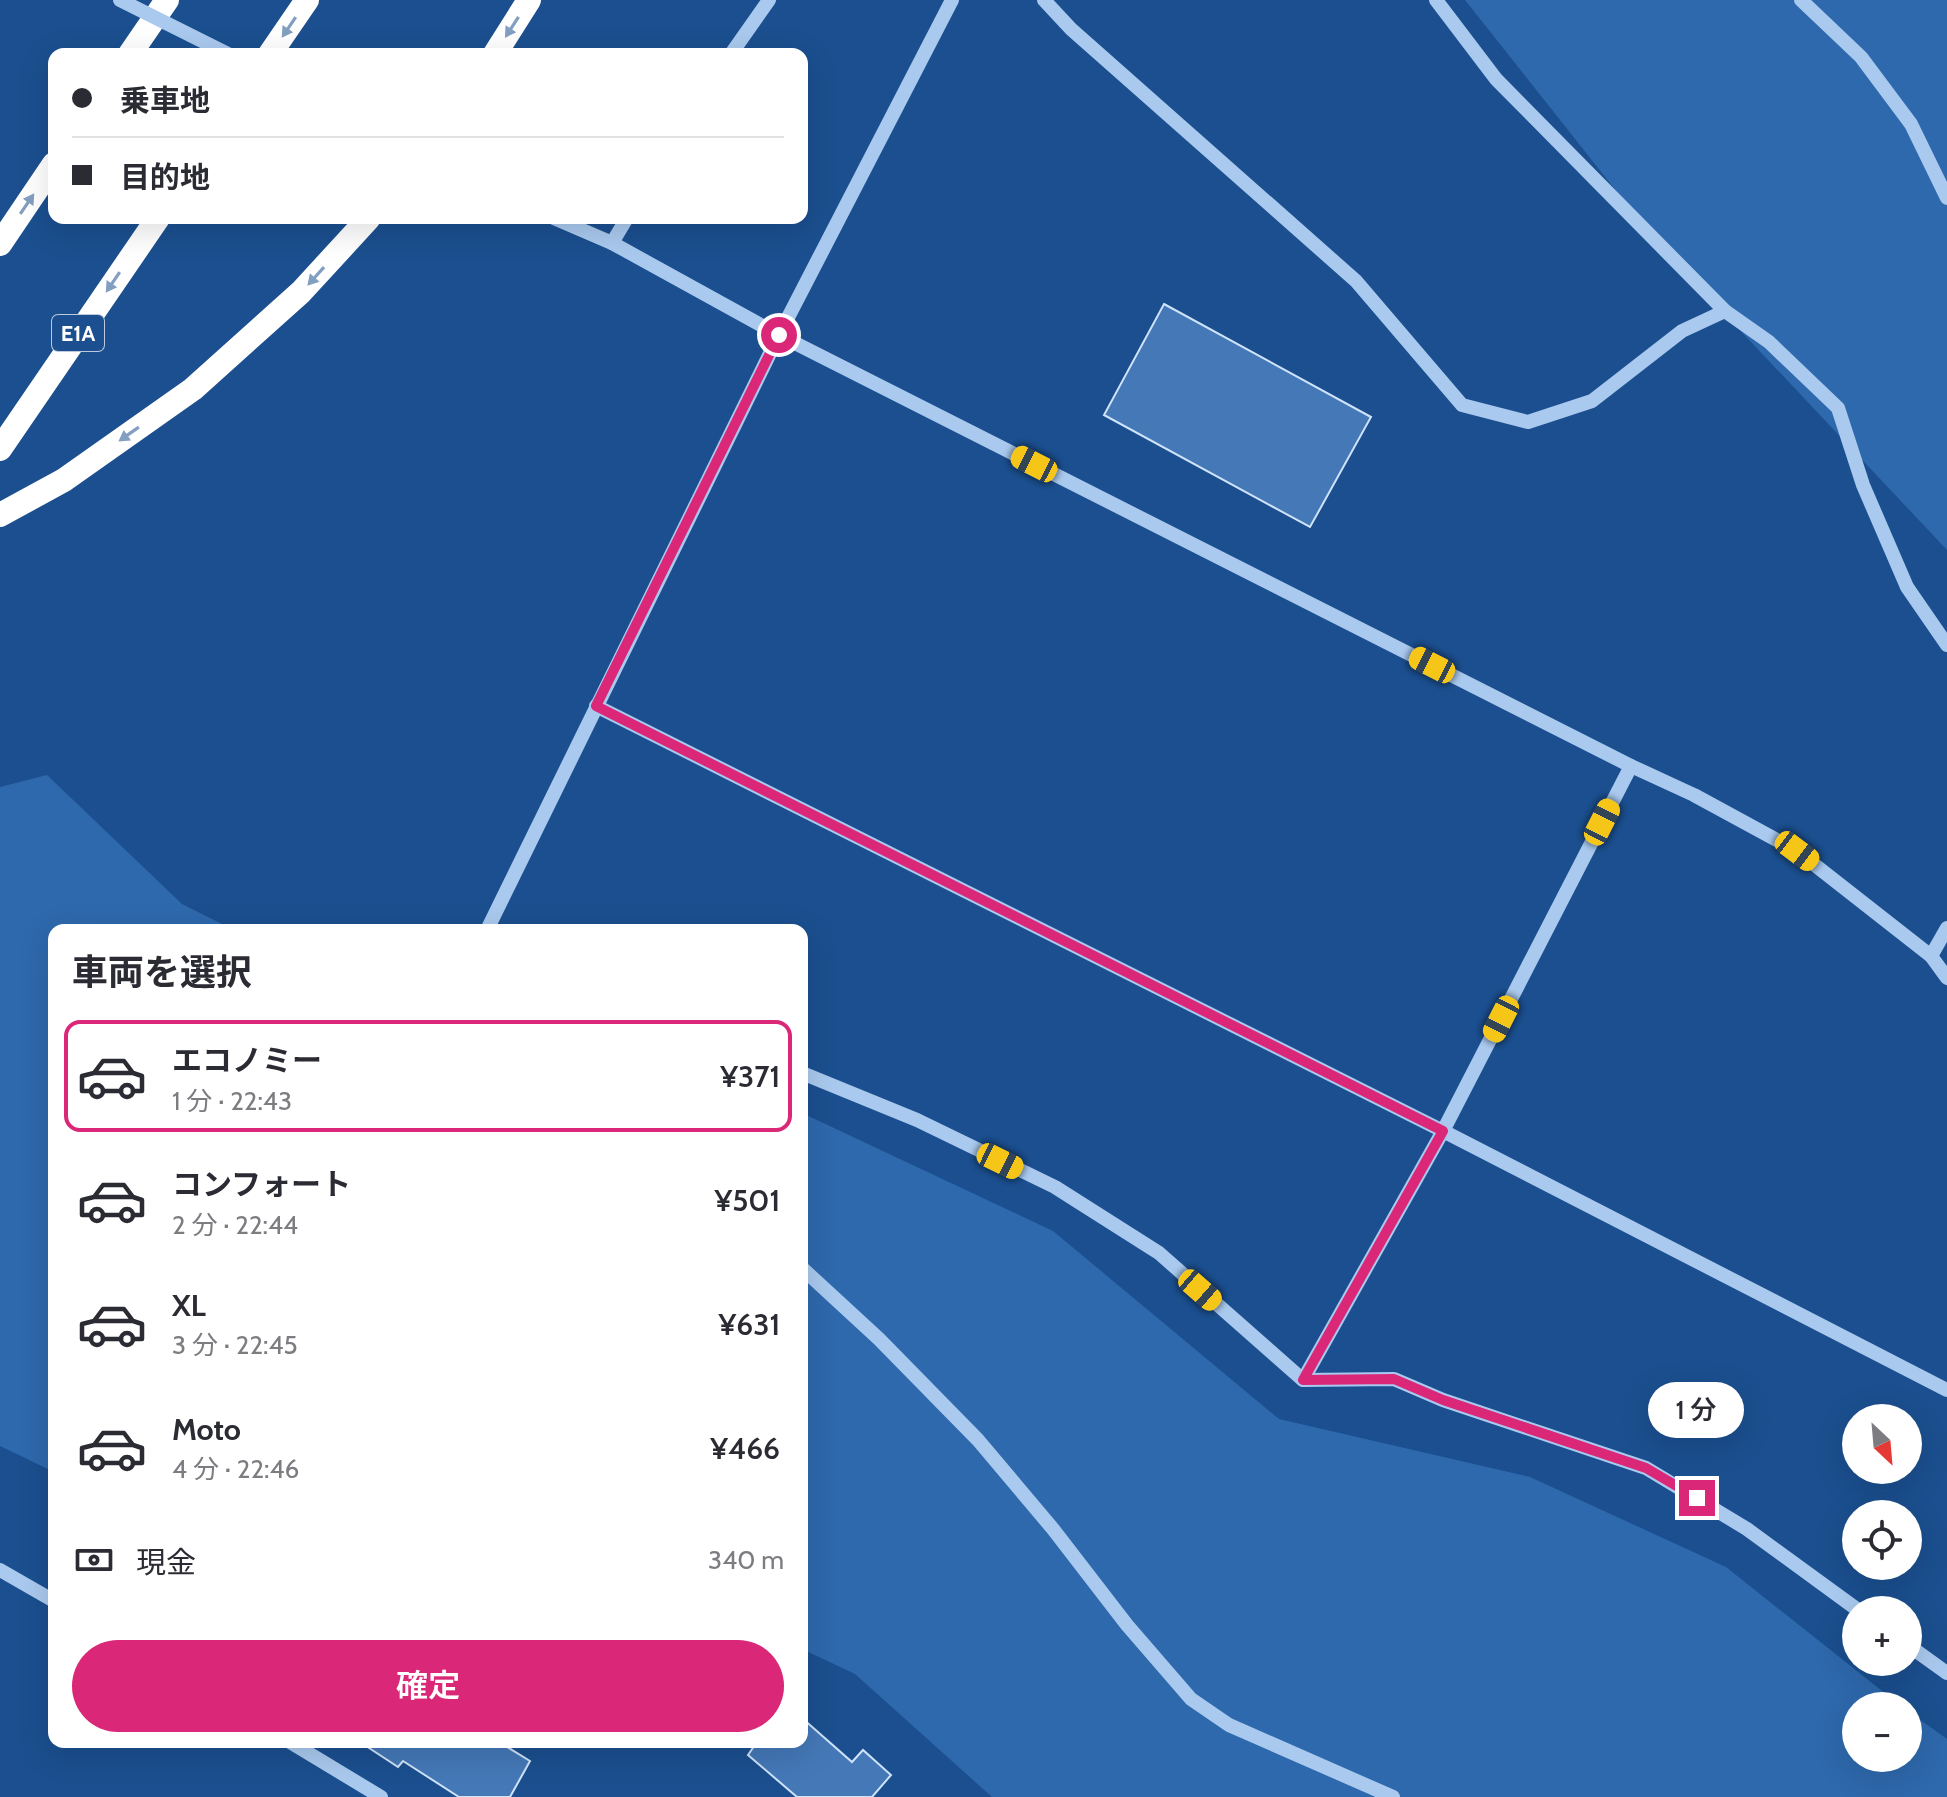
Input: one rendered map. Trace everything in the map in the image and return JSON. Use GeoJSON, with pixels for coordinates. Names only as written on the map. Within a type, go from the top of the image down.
{"type":"FeatureCollection","features":[{"type":"Feature","properties":{"kind":"highway"},"geometry":{"type":"LineString","coordinates":[[134,48],[167,0]]}},
{"type":"Feature","properties":{"kind":"highway"},"geometry":{"type":"LineString","coordinates":[[274,48],[307,0]]}},
{"type":"Feature","properties":{"kind":"highway"},"geometry":{"type":"LineString","coordinates":[[499,48],[529,0]]}},
{"type":"Feature","properties":{"kind":"highway"},"geometry":{"type":"LineString","coordinates":[[0,244],[48,173]]}},
{"type":"Feature","properties":{"kind":"highway","name":"E1A"},"geometry":{"type":"LineString","coordinates":[[0,449],[154,224]]}},
{"type":"Feature","properties":{"kind":"highway"},"geometry":{"type":"LineString","coordinates":[[0,515],[64,480],[193,389],[301,292],[363,224]]}},
{"type":"Feature","properties":{"kind":"street"},"geometry":{"type":"LineString","coordinates":[[120,0],[216,48]]}},
{"type":"Feature","properties":{"kind":"street"},"geometry":{"type":"LineString","coordinates":[[735,48],[769,0]]}},
{"type":"Feature","properties":{"kind":"street"},"geometry":{"type":"LineString","coordinates":[[490,924],[779,335],[952,0]]}},
{"type":"Feature","properties":{"kind":"street"},"geometry":{"type":"LineString","coordinates":[[1044,0],[1071,29],[1356,281],[1462,405],[1528,422],[1592,401],[1682,331],[1725,311]]}},
{"type":"Feature","properties":{"kind":"street"},"geometry":{"type":"LineString","coordinates":[[1436,0],[1496,79],[1725,311],[1769,342],[1838,408],[1863,485],[1907,587],[1947,645]]}},
{"type":"Feature","properties":{"kind":"street"},"geometry":{"type":"LineString","coordinates":[[1801,0],[1861,57],[1911,124],[1947,198]]}},
{"type":"Feature","properties":{"kind":"street"},"geometry":{"type":"LineString","coordinates":[[567,224],[612,243],[779,335],[1694,795],[1797,851],[1931,956],[1947,978]]}},
{"type":"Feature","properties":{"kind":"street"},"geometry":{"type":"LineString","coordinates":[[612,243],[623,224]]}},
{"type":"Feature","properties":{"kind":"street"},"geometry":{"type":"LineString","coordinates":[[596,706],[1443,1131],[1947,1390]]}},
{"type":"Feature","properties":{"kind":"street"},"geometry":{"type":"LineString","coordinates":[[1303,1380],[1443,1131],[1631,766]]}},
{"type":"Feature","properties":{"kind":"street"},"geometry":{"type":"LineString","coordinates":[[1931,956],[1947,928]]}},
{"type":"Feature","properties":{"kind":"street"},"geometry":{"type":"LineString","coordinates":[[808,1075],[917,1120],[1055,1187],[1159,1253],[1303,1380],[1394,1379],[1443,1400],[1646,1468],[1747,1529],[1842,1598]]}},
{"type":"Feature","properties":{"kind":"street"},"geometry":{"type":"LineString","coordinates":[[808,1274],[879,1339],[978,1440],[1053,1529],[1136,1636],[1191,1699],[1229,1725],[1393,1797]]}},
{"type":"Feature","properties":{"kind":"street"},"geometry":{"type":"LineString","coordinates":[[0,1570],[48,1598]]}},
{"type":"Feature","properties":{"kind":"street"},"geometry":{"type":"LineString","coordinates":[[1922,1655],[1947,1673]]}},
{"type":"Feature","properties":{"kind":"street"},"geometry":{"type":"LineString","coordinates":[[300,1748],[381,1797]]}},
{"type":"Feature","properties":{"kind":"shaded area"},"geometry":{"type":"Polygon","coordinates":[[[1465,0],[1947,0],[1947,550],[1655,240],[1465,0]]]}},
{"type":"Feature","properties":{"kind":"shaded area"},"geometry":{"type":"Polygon","coordinates":[[[47,775],[182,904],[222,924],[48,924],[48,1469],[0,1446],[0,787],[47,775]]]}},
{"type":"Feature","properties":{"kind":"shaded area"},"geometry":{"type":"Polygon","coordinates":[[[808,1116],[1053,1231],[1279,1419],[1530,1477],[1726,1567],[1842,1659],[1842,1676],[1863,1676],[1883,1692],[1842,1692],[1842,1772],[1922,1772],[1922,1721],[1947,1739],[1947,1797],[992,1797],[855,1674],[808,1652],[808,1116]]]}},
{"type":"Feature","properties":{"kind":"building"},"geometry":{"type":"Polygon","coordinates":[[[1164,304],[1371,417],[1310,527],[1104,415],[1164,304]]]}},
{"type":"Feature","properties":{"kind":"building"},"geometry":{"type":"Polygon","coordinates":[[[808,1723],[852,1762],[863,1750],[891,1775],[872,1797],[797,1797],[748,1755],[753,1748],[808,1748],[808,1723]]]}},
{"type":"Feature","properties":{"kind":"building"},"geometry":{"type":"Polygon","coordinates":[[[369,1748],[509,1748],[530,1761],[510,1797],[459,1797],[403,1761],[398,1767],[369,1748]]]}},
{"type":"Feature","properties":{"kind":"route"},"geometry":{"type":"LineString","coordinates":[[779,335],[596,706],[1443,1131],[1303,1380],[1394,1379],[1443,1400],[1646,1468],[1697,1498]]}}]}
